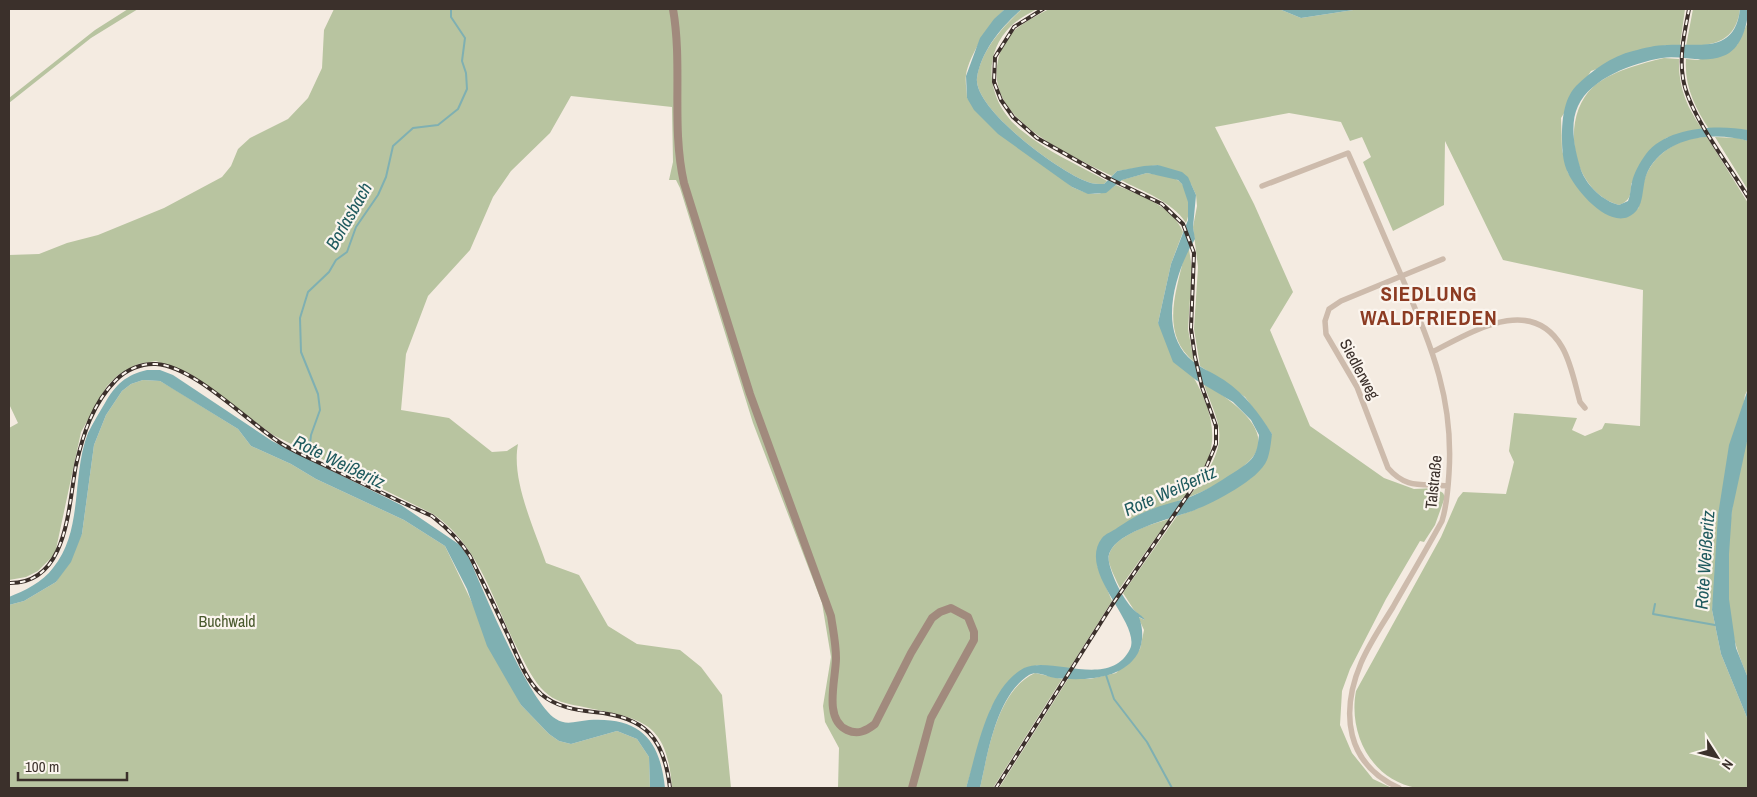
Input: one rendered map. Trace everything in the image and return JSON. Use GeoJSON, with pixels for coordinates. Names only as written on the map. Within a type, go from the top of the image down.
{"type":"FeatureCollection","features":[{"type":"Feature","properties":{"kind":"street"},"geometry":{"type":"LineString","coordinates":[[673,9],[679,75],[679,162],[750,394],[831,616],[836,642],[833,699],[836,722],[840,727],[856,733],[865,732],[875,724],[922,633],[940,612],[951,608],[961,612],[968,617],[974,632],[970,648],[950,679],[931,718],[912,788]]}},
{"type":"Feature","properties":{"kind":"street","name":"Talstraße"},"geometry":{"type":"LineString","coordinates":[[1262,186],[1348,153],[1432,352],[1446,401],[1451,445],[1446,505],[1442,521],[1362,661],[1352,691],[1349,712],[1351,736],[1360,757],[1372,771],[1399,788]]}},
{"type":"Feature","properties":{"kind":"street","name":"Siedlerweg"},"geometry":{"type":"LineString","coordinates":[[1443,259],[1341,301],[1329,309],[1325,321],[1326,334],[1357,388],[1388,468],[1397,478],[1409,483],[1448,486]]}},
{"type":"Feature","properties":{"kind":"street"},"geometry":{"type":"LineString","coordinates":[[1432,352],[1500,321],[1530,320],[1546,328],[1556,337],[1563,349],[1580,402],[1586,408]]}},
{"type":"Feature","properties":{"kind":"green space"},"geometry":{"type":"Polygon","coordinates":[[[128,9],[138,9],[91,38],[9,103],[9,98],[95,30],[128,9]]]}},
{"type":"Feature","properties":{"kind":"green space"},"geometry":{"type":"Polygon","coordinates":[[[334,9],[1005,9],[987,30],[971,58],[966,75],[967,98],[1072,187],[1094,194],[1104,192],[1116,185],[1154,202],[1172,215],[1178,223],[1183,232],[1171,264],[1158,323],[1182,358],[1203,397],[1210,416],[1212,436],[1209,456],[1199,476],[1185,496],[1169,505],[1138,515],[1123,526],[1107,548],[1097,565],[1112,601],[1069,669],[1037,665],[1008,683],[991,708],[966,788],[838,788],[839,748],[825,722],[823,706],[831,657],[822,603],[753,423],[680,188],[676,180],[669,180],[673,162],[672,107],[571,96],[550,133],[511,171],[493,197],[470,250],[428,296],[406,354],[401,410],[449,418],[492,452],[507,451],[518,444],[518,473],[521,488],[546,563],[579,575],[608,626],[637,644],[680,650],[701,667],[722,695],[731,788],[672,788],[664,747],[656,734],[646,725],[618,714],[561,702],[545,692],[527,667],[474,558],[463,542],[433,514],[273,435],[189,373],[156,361],[138,364],[118,375],[107,386],[81,432],[55,554],[38,571],[26,577],[9,580],[9,428],[18,423],[9,404],[9,255],[39,254],[67,243],[98,235],[164,208],[222,177],[231,166],[238,149],[250,138],[288,119],[308,98],[322,68],[324,30],[334,9]]]}},
{"type":"Feature","properties":{"kind":"green space"},"geometry":{"type":"Polygon","coordinates":[[[1022,9],[1037,9],[1014,23],[1001,38],[995,51],[992,65],[992,80],[995,94],[1001,107],[1010,119],[1031,138],[1107,181],[1104,184],[1090,183],[1075,176],[1040,153],[1003,122],[989,106],[980,91],[977,78],[983,58],[1000,31],[1022,9]]]}},
{"type":"Feature","properties":{"kind":"green space"},"geometry":{"type":"Polygon","coordinates":[[[1049,9],[1279,9],[1301,18],[1360,9],[1685,9],[1680,45],[1666,45],[1591,71],[1561,118],[1562,150],[1568,173],[1601,211],[1638,209],[1643,184],[1653,163],[1665,151],[1681,142],[1698,137],[1707,137],[1748,203],[1748,389],[1745,395],[1712,610],[1721,654],[1748,720],[1748,788],[1417,788],[1401,783],[1387,775],[1375,765],[1366,752],[1356,723],[1354,707],[1356,691],[1441,537],[1458,498],[1463,492],[1506,494],[1514,462],[1509,451],[1514,413],[1577,418],[1572,430],[1585,436],[1602,429],[1605,423],[1640,426],[1643,290],[1503,260],[1445,141],[1444,205],[1393,231],[1363,162],[1371,157],[1362,137],[1350,141],[1341,122],[1289,113],[1215,127],[1254,204],[1293,292],[1270,330],[1310,426],[1384,478],[1414,489],[1435,488],[1443,493],[1445,497],[1435,525],[1424,542],[1420,541],[1386,599],[1350,669],[1342,691],[1340,725],[1352,753],[1373,779],[1392,788],[999,788],[1068,679],[1090,679],[1116,673],[1140,649],[1144,630],[1138,617],[1145,620],[1134,610],[1123,593],[1177,516],[1197,509],[1251,478],[1272,434],[1245,397],[1200,366],[1194,329],[1198,267],[1193,227],[1197,206],[1196,195],[1191,184],[1158,165],[1117,171],[1112,176],[1056,147],[1036,134],[1019,120],[1006,104],[998,86],[997,66],[1003,46],[1016,29],[1049,9]]]}},
{"type":"Feature","properties":{"kind":"green space"},"geometry":{"type":"Polygon","coordinates":[[[1693,9],[1740,9],[1734,28],[1722,40],[1706,45],[1686,46],[1693,9]]]}},
{"type":"Feature","properties":{"kind":"green space"},"geometry":{"type":"Polygon","coordinates":[[[1748,22],[1748,130],[1709,129],[1691,96],[1687,78],[1686,59],[1698,60],[1737,45],[1748,22]]]}},
{"type":"Feature","properties":{"kind":"green space"},"geometry":{"type":"Polygon","coordinates":[[[1664,58],[1679,59],[1682,88],[1692,113],[1702,129],[1666,138],[1631,184],[1628,199],[1619,205],[1603,198],[1590,186],[1581,170],[1576,153],[1574,135],[1576,117],[1582,101],[1593,87],[1600,82],[1627,69],[1664,58]]]}},
{"type":"Feature","properties":{"kind":"green space"},"geometry":{"type":"Polygon","coordinates":[[[1715,137],[1738,138],[1748,141],[1748,190],[1715,137]]]}},
{"type":"Feature","properties":{"kind":"green space"},"geometry":{"type":"Polygon","coordinates":[[[1147,173],[1172,178],[1182,184],[1188,201],[1188,219],[1186,223],[1180,215],[1165,203],[1121,180],[1147,173]]]}},
{"type":"Feature","properties":{"kind":"green space"},"geometry":{"type":"Polygon","coordinates":[[[1189,249],[1192,268],[1188,329],[1194,362],[1183,351],[1177,339],[1173,312],[1177,284],[1184,257],[1189,249]]]}},
{"type":"Feature","properties":{"kind":"green space","name":"Buchwald"},"geometry":{"type":"Polygon","coordinates":[[[143,380],[160,381],[238,429],[251,446],[404,520],[445,546],[521,705],[549,734],[559,741],[571,744],[617,731],[637,739],[649,757],[650,788],[9,788],[9,605],[24,601],[56,582],[82,534],[94,445],[106,415],[122,391],[131,384],[143,380]]]}},
{"type":"Feature","properties":{"kind":"green space"},"geometry":{"type":"Polygon","coordinates":[[[1204,384],[1224,396],[1245,415],[1253,425],[1258,436],[1258,447],[1252,458],[1231,476],[1189,497],[1212,464],[1219,444],[1218,424],[1204,384]]]}},
{"type":"Feature","properties":{"kind":"green space"},"geometry":{"type":"Polygon","coordinates":[[[1748,437],[1748,678],[1737,649],[1732,626],[1728,599],[1728,571],[1731,514],[1741,460],[1748,437]]]}},
{"type":"Feature","properties":{"kind":"green space"},"geometry":{"type":"Polygon","coordinates":[[[1169,519],[1120,588],[1112,572],[1109,553],[1121,539],[1131,533],[1169,519]]]}},
{"type":"Feature","properties":{"kind":"green space"},"geometry":{"type":"Polygon","coordinates":[[[1035,673],[1062,679],[993,788],[980,788],[991,740],[1003,707],[1022,681],[1035,673]]]}},
{"type":"Feature","properties":{"kind":"water"},"geometry":{"type":"Polygon","coordinates":[[[1005,9],[1022,9],[1000,31],[988,49],[979,68],[977,78],[980,91],[989,106],[1003,122],[1040,153],[1075,176],[1090,183],[1104,184],[1117,171],[1158,165],[1182,172],[1188,177],[1196,195],[1193,227],[1195,239],[1182,266],[1173,298],[1172,315],[1174,330],[1179,345],[1188,357],[1239,391],[1257,411],[1272,434],[1267,460],[1262,468],[1246,482],[1224,496],[1195,510],[1142,528],[1117,543],[1110,552],[1109,562],[1118,588],[1134,610],[1145,620],[1139,617],[1142,635],[1138,653],[1123,669],[1101,677],[1066,679],[1039,673],[1029,675],[1018,684],[1001,711],[990,742],[980,788],[966,788],[985,722],[992,705],[1011,677],[1024,668],[1035,665],[1095,670],[1109,667],[1121,661],[1130,649],[1131,638],[1127,625],[1097,566],[1096,551],[1102,538],[1139,514],[1196,495],[1233,473],[1253,457],[1257,449],[1259,435],[1251,420],[1233,402],[1196,380],[1173,362],[1158,323],[1171,264],[1188,220],[1188,202],[1182,184],[1178,180],[1147,173],[1122,180],[1106,193],[1088,194],[1072,187],[998,134],[974,110],[967,98],[966,76],[980,38],[994,19],[1005,9]]]}},
{"type":"Feature","properties":{"kind":"water"},"geometry":{"type":"Polygon","coordinates":[[[1279,9],[1360,9],[1301,18],[1279,9]]]}},
{"type":"Feature","properties":{"kind":"water"},"geometry":{"type":"Polygon","coordinates":[[[1740,9],[1748,9],[1747,22],[1739,43],[1729,53],[1707,59],[1662,58],[1614,73],[1593,87],[1584,96],[1575,113],[1573,130],[1581,170],[1587,182],[1607,200],[1619,205],[1628,201],[1634,175],[1646,154],[1666,138],[1693,130],[1722,127],[1748,130],[1748,141],[1735,138],[1706,137],[1679,143],[1666,150],[1656,159],[1648,171],[1641,203],[1634,213],[1628,217],[1619,218],[1601,212],[1585,197],[1572,180],[1563,156],[1563,118],[1568,98],[1576,86],[1595,70],[1625,53],[1654,46],[1703,45],[1723,40],[1731,33],[1737,23],[1740,9]]]}},
{"type":"Feature","properties":{"kind":"water"},"geometry":{"type":"Polygon","coordinates":[[[147,370],[160,370],[173,375],[272,441],[401,505],[460,545],[469,558],[508,645],[545,709],[556,719],[564,722],[607,720],[622,722],[634,727],[644,734],[652,744],[658,756],[665,788],[650,788],[649,757],[637,739],[617,731],[571,744],[559,741],[549,734],[521,705],[487,646],[467,589],[445,546],[404,520],[251,446],[238,429],[160,381],[143,380],[131,384],[122,391],[106,415],[94,445],[82,534],[71,562],[56,582],[24,601],[9,605],[9,597],[27,589],[44,578],[63,553],[73,520],[80,467],[88,433],[109,396],[122,381],[147,370]]]}},
{"type":"Feature","properties":{"kind":"water"},"geometry":{"type":"Polygon","coordinates":[[[1748,389],[1748,437],[1732,511],[1729,554],[1729,599],[1736,648],[1748,678],[1748,720],[1721,654],[1712,610],[1718,515],[1729,445],[1748,389]]]}},
{"type":"Feature","properties":{"kind":"waterway","name":"Borlasbach"},"geometry":{"type":"LineString","coordinates":[[308,461],[311,435],[320,410],[318,394],[301,352],[300,318],[308,292],[329,272],[336,260],[347,252],[356,227],[378,195],[386,177],[393,146],[413,128],[438,125],[458,109],[467,89],[466,73],[462,61],[465,38],[451,17],[451,9]]}},
{"type":"Feature","properties":{"kind":"waterway"},"geometry":{"type":"LineString","coordinates":[[1655,604],[1653,614],[1715,625]]}},
{"type":"Feature","properties":{"kind":"waterway"},"geometry":{"type":"LineString","coordinates":[[1106,675],[1114,699],[1147,742],[1172,788]]}},
{"type":"Feature","properties":{"kind":"railway"},"geometry":{"type":"LineString","coordinates":[[996,788],[1112,605],[1205,470],[1216,444],[1216,426],[1202,387],[1195,357],[1191,329],[1194,253],[1183,224],[1162,204],[1106,177],[1037,138],[1013,117],[1001,100],[994,82],[995,57],[1014,27],[1043,9]]}},
{"type":"Feature","properties":{"kind":"railway"},"geometry":{"type":"LineString","coordinates":[[1689,9],[1682,61],[1686,92],[1710,139],[1748,197]]}},
{"type":"Feature","properties":{"kind":"railway"},"geometry":{"type":"LineString","coordinates":[[9,583],[28,580],[43,571],[54,557],[62,540],[67,521],[76,465],[82,442],[90,419],[108,389],[124,373],[139,366],[156,364],[171,367],[187,374],[204,385],[282,444],[432,516],[438,521],[458,539],[470,556],[521,664],[535,688],[541,694],[560,705],[612,715],[639,725],[657,743],[663,756],[670,788]]}},
{"type":"Feature","properties":{"kind":"district","name":"SIEDLUNG WALDFRIEDEN"},"geometry":{"type":"Point","coordinates":[1429,306]}},
{"type":"Feature","properties":{"kind":"water label","name":"Rote Weißeritz"},"geometry":{"type":"Point","coordinates":[339,462]}},
{"type":"Feature","properties":{"kind":"water label","name":"Rote Weißeritz"},"geometry":{"type":"Point","coordinates":[1170,491]}},
{"type":"Feature","properties":{"kind":"water label","name":"Rote Weißeritz"},"geometry":{"type":"Point","coordinates":[1705,560]}}]}
